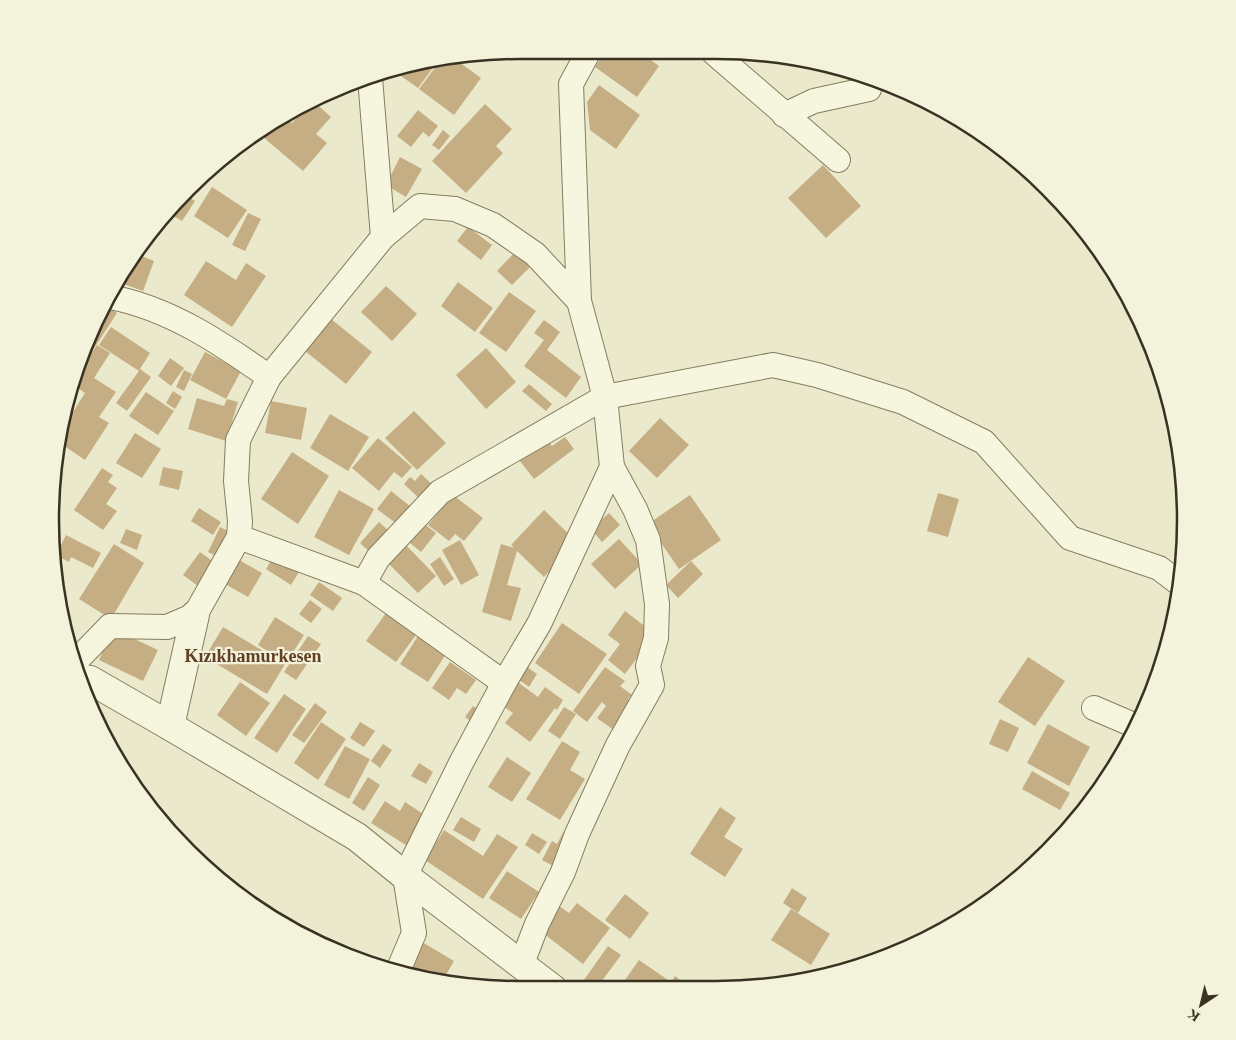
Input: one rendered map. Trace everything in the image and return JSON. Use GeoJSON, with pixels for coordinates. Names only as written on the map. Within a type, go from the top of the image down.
{"type":"FeatureCollection","features":[{"type":"Feature","properties":{"kind":"street"},"geometry":{"type":"LineString","coordinates":[[521,966],[537,924],[563,872],[595,794],[618,745],[652,685],[648,666],[656,638],[657,604],[648,540],[635,509],[612,467],[605,397],[579,301],[571,84],[585,59]]}},
{"type":"Feature","properties":{"kind":"street"},"geometry":{"type":"LineString","coordinates":[[721,59],[838,160]]}},
{"type":"Feature","properties":{"kind":"street"},"geometry":{"type":"LineString","coordinates":[[370,84],[383,238]]}},
{"type":"Feature","properties":{"kind":"street"},"geometry":{"type":"LineString","coordinates":[[784,115],[814,101],[869,89]]}},
{"type":"Feature","properties":{"kind":"street"},"geometry":{"type":"LineString","coordinates":[[170,726],[195,616],[239,538],[240,521],[236,481],[238,440],[269,377],[383,238],[420,206],[455,209],[493,225],[535,254],[579,301]]}},
{"type":"Feature","properties":{"kind":"street"},"geometry":{"type":"LineString","coordinates":[[116,299],[170,316],[229,348],[269,377]]}},
{"type":"Feature","properties":{"kind":"street"},"geometry":{"type":"LineString","coordinates":[[364,583],[378,558],[440,492],[605,397],[773,365],[817,375],[903,402],[984,442],[1070,538],[1160,568],[1173,579]]}},
{"type":"Feature","properties":{"kind":"street"},"geometry":{"type":"LineString","coordinates":[[400,966],[414,933],[405,876],[461,763],[504,683],[539,624],[612,467]]}},
{"type":"Feature","properties":{"kind":"street"},"geometry":{"type":"LineString","coordinates":[[239,538],[364,583],[504,683]]}},
{"type":"Feature","properties":{"kind":"street"},"geometry":{"type":"LineString","coordinates":[[80,657],[110,626],[167,627],[195,616]]}},
{"type":"Feature","properties":{"kind":"street"},"geometry":{"type":"LineString","coordinates":[[87,679],[170,726],[357,837],[542,981]]}},
{"type":"Feature","properties":{"kind":"street"},"geometry":{"type":"LineString","coordinates":[[1094,708],[1130,724]]}},
{"type":"Feature","properties":{"kind":"building"},"geometry":{"type":"Polygon","coordinates":[[[600,59],[650,59],[659,66],[637,97],[595,67],[600,59]]]}},
{"type":"Feature","properties":{"kind":"building"},"geometry":{"type":"Polygon","coordinates":[[[460,63],[481,78],[454,115],[419,89],[435,67],[460,63]]]}},
{"type":"Feature","properties":{"kind":"building"},"geometry":{"type":"Polygon","coordinates":[[[433,67],[418,88],[399,75],[433,67]]]}},
{"type":"Feature","properties":{"kind":"building"},"geometry":{"type":"Polygon","coordinates":[[[599,85],[640,115],[616,149],[590,130],[587,102],[599,85]]]}},
{"type":"Feature","properties":{"kind":"building"},"geometry":{"type":"Polygon","coordinates":[[[485,104],[512,129],[496,146],[503,153],[466,193],[432,161],[485,104]]]}},
{"type":"Feature","properties":{"kind":"building"},"geometry":{"type":"Polygon","coordinates":[[[318,105],[331,117],[316,134],[327,143],[303,171],[263,137],[289,121],[292,123],[299,116],[318,105]]]}},
{"type":"Feature","properties":{"kind":"building"},"geometry":{"type":"Polygon","coordinates":[[[418,110],[438,126],[429,137],[423,132],[411,147],[397,136],[418,110]]]}},
{"type":"Feature","properties":{"kind":"building"},"geometry":{"type":"Polygon","coordinates":[[[443,130],[450,136],[439,150],[432,145],[443,130]]]}},
{"type":"Feature","properties":{"kind":"building"},"geometry":{"type":"Polygon","coordinates":[[[400,157],[422,169],[406,197],[386,185],[400,157]]]}},
{"type":"Feature","properties":{"kind":"building"},"geometry":{"type":"Polygon","coordinates":[[[823,165],[861,206],[826,238],[788,198],[823,165]]]}},
{"type":"Feature","properties":{"kind":"building"},"geometry":{"type":"Polygon","coordinates":[[[212,187],[247,210],[228,238],[194,216],[212,187]]]}},
{"type":"Feature","properties":{"kind":"building"},"geometry":{"type":"Polygon","coordinates":[[[190,198],[195,201],[182,221],[173,216],[190,198]]]}},
{"type":"Feature","properties":{"kind":"building"},"geometry":{"type":"Polygon","coordinates":[[[248,213],[261,219],[245,251],[232,245],[248,213]]]}},
{"type":"Feature","properties":{"kind":"building"},"geometry":{"type":"Polygon","coordinates":[[[468,227],[492,245],[481,260],[457,241],[468,227]]]}},
{"type":"Feature","properties":{"kind":"building"},"geometry":{"type":"Polygon","coordinates":[[[516,251],[531,266],[512,285],[497,271],[516,251]]]}},
{"type":"Feature","properties":{"kind":"building"},"geometry":{"type":"Polygon","coordinates":[[[142,256],[154,261],[143,291],[124,284],[142,256]]]}},
{"type":"Feature","properties":{"kind":"building"},"geometry":{"type":"Polygon","coordinates":[[[206,261],[236,280],[246,263],[266,276],[232,327],[184,295],[206,261]]]}},
{"type":"Feature","properties":{"kind":"building"},"geometry":{"type":"Polygon","coordinates":[[[458,282],[493,308],[475,332],[441,306],[458,282]]]}},
{"type":"Feature","properties":{"kind":"building"},"geometry":{"type":"Polygon","coordinates":[[[386,286],[417,314],[392,341],[361,312],[386,286]]]}},
{"type":"Feature","properties":{"kind":"building"},"geometry":{"type":"Polygon","coordinates":[[[509,292],[536,311],[506,352],[479,333],[509,292]]]}},
{"type":"Feature","properties":{"kind":"building"},"geometry":{"type":"Polygon","coordinates":[[[110,309],[117,313],[93,350],[94,343],[110,309]]]}},
{"type":"Feature","properties":{"kind":"building"},"geometry":{"type":"Polygon","coordinates":[[[331,319],[372,352],[346,384],[305,351],[331,319]]]}},
{"type":"Feature","properties":{"kind":"building"},"geometry":{"type":"Polygon","coordinates":[[[544,320],[560,332],[547,350],[581,377],[566,398],[524,366],[544,340],[534,333],[544,320]]]}},
{"type":"Feature","properties":{"kind":"building"},"geometry":{"type":"Polygon","coordinates":[[[111,327],[150,353],[140,369],[151,377],[127,411],[116,403],[139,371],[99,345],[111,327]]]}},
{"type":"Feature","properties":{"kind":"building"},"geometry":{"type":"Polygon","coordinates":[[[97,345],[110,353],[94,378],[116,392],[99,417],[109,423],[85,460],[65,447],[71,415],[85,393],[78,388],[91,350],[93,351],[97,345]]]}},
{"type":"Feature","properties":{"kind":"building"},"geometry":{"type":"Polygon","coordinates":[[[486,348],[516,382],[486,409],[456,375],[486,348]]]}},
{"type":"Feature","properties":{"kind":"building"},"geometry":{"type":"Polygon","coordinates":[[[205,352],[241,371],[226,399],[190,380],[205,352]]]}},
{"type":"Feature","properties":{"kind":"building"},"geometry":{"type":"Polygon","coordinates":[[[170,358],[184,368],[171,386],[158,376],[170,358]]]}},
{"type":"Feature","properties":{"kind":"building"},"geometry":{"type":"Polygon","coordinates":[[[184,370],[192,374],[184,391],[176,387],[184,370]]]}},
{"type":"Feature","properties":{"kind":"building"},"geometry":{"type":"Polygon","coordinates":[[[529,384],[552,404],[546,411],[522,391],[529,384]]]}},
{"type":"Feature","properties":{"kind":"building"},"geometry":{"type":"Polygon","coordinates":[[[173,391],[182,397],[175,409],[166,403],[173,391]]]}},
{"type":"Feature","properties":{"kind":"building"},"geometry":{"type":"Polygon","coordinates":[[[146,392],[174,411],[158,435],[129,416],[146,392]]]}},
{"type":"Feature","properties":{"kind":"building"},"geometry":{"type":"Polygon","coordinates":[[[197,398],[224,406],[227,399],[238,402],[226,441],[188,429],[197,398]]]}},
{"type":"Feature","properties":{"kind":"building"},"geometry":{"type":"Polygon","coordinates":[[[271,401],[307,408],[301,440],[265,433],[271,401]]]}},
{"type":"Feature","properties":{"kind":"building"},"geometry":{"type":"Polygon","coordinates":[[[414,411],[446,443],[417,470],[385,438],[414,411]]]}},
{"type":"Feature","properties":{"kind":"building"},"geometry":{"type":"Polygon","coordinates":[[[330,414],[369,437],[348,471],[310,448],[330,414]]]}},
{"type":"Feature","properties":{"kind":"building"},"geometry":{"type":"Polygon","coordinates":[[[660,418],[689,445],[657,478],[629,451],[660,418]]]}},
{"type":"Feature","properties":{"kind":"building"},"geometry":{"type":"Polygon","coordinates":[[[541,431],[552,446],[565,437],[574,449],[534,479],[513,452],[541,431]]]}},
{"type":"Feature","properties":{"kind":"building"},"geometry":{"type":"Polygon","coordinates":[[[135,433],[161,449],[142,478],[116,463],[135,433]]]}},
{"type":"Feature","properties":{"kind":"building"},"geometry":{"type":"Polygon","coordinates":[[[378,438],[412,467],[402,478],[394,472],[379,491],[352,468],[378,438]]]}},
{"type":"Feature","properties":{"kind":"building"},"geometry":{"type":"Polygon","coordinates":[[[292,452],[329,476],[298,524],[261,499],[292,452]]]}},
{"type":"Feature","properties":{"kind":"building"},"geometry":{"type":"Polygon","coordinates":[[[163,467],[183,471],[179,490],[159,485],[163,467]]]}},
{"type":"Feature","properties":{"kind":"building"},"geometry":{"type":"Polygon","coordinates":[[[102,468],[113,475],[108,482],[117,488],[106,504],[117,511],[103,530],[74,510],[102,468]]]}},
{"type":"Feature","properties":{"kind":"building"},"geometry":{"type":"Polygon","coordinates":[[[421,474],[435,487],[422,501],[404,484],[410,477],[415,481],[421,474]]]}},
{"type":"Feature","properties":{"kind":"building"},"geometry":{"type":"Polygon","coordinates":[[[339,490],[374,509],[349,555],[314,537],[339,490]]]}},
{"type":"Feature","properties":{"kind":"building"},"geometry":{"type":"Polygon","coordinates":[[[391,491],[410,506],[397,524],[377,509],[391,491]]]}},
{"type":"Feature","properties":{"kind":"building"},"geometry":{"type":"Polygon","coordinates":[[[938,493],[959,499],[948,537],[927,531],[938,493]]]}},
{"type":"Feature","properties":{"kind":"building"},"geometry":{"type":"Polygon","coordinates":[[[453,495],[483,518],[464,541],[455,534],[449,541],[428,525],[453,495]]]}},
{"type":"Feature","properties":{"kind":"building"},"geometry":{"type":"Polygon","coordinates":[[[690,495],[721,540],[679,569],[648,524],[690,495]]]}},
{"type":"Feature","properties":{"kind":"building"},"geometry":{"type":"Polygon","coordinates":[[[199,508],[221,522],[213,535],[191,521],[199,508]]]}},
{"type":"Feature","properties":{"kind":"building"},"geometry":{"type":"Polygon","coordinates":[[[544,510],[577,542],[544,577],[517,551],[507,585],[521,588],[511,621],[482,612],[501,544],[514,548],[511,545],[544,510]]]}},
{"type":"Feature","properties":{"kind":"building"},"geometry":{"type":"Polygon","coordinates":[[[609,513],[620,525],[602,542],[591,529],[609,513]]]}},
{"type":"Feature","properties":{"kind":"building"},"geometry":{"type":"Polygon","coordinates":[[[418,519],[436,533],[421,552],[404,538],[418,519]]]}},
{"type":"Feature","properties":{"kind":"building"},"geometry":{"type":"Polygon","coordinates":[[[379,522],[391,533],[372,554],[360,543],[379,522]]]}},
{"type":"Feature","properties":{"kind":"building"},"geometry":{"type":"Polygon","coordinates":[[[220,527],[230,532],[218,557],[208,552],[220,527]]]}},
{"type":"Feature","properties":{"kind":"building"},"geometry":{"type":"Polygon","coordinates":[[[126,529],[142,535],[137,550],[120,543],[126,529]]]}},
{"type":"Feature","properties":{"kind":"building"},"geometry":{"type":"Polygon","coordinates":[[[66,535],[101,553],[93,568],[71,557],[69,562],[61,558],[60,547],[66,535]]]}},
{"type":"Feature","properties":{"kind":"building"},"geometry":{"type":"Polygon","coordinates":[[[619,539],[642,564],[615,589],[591,564],[619,539]]]}},
{"type":"Feature","properties":{"kind":"building"},"geometry":{"type":"Polygon","coordinates":[[[460,540],[479,575],[461,585],[442,550],[460,540]]]}},
{"type":"Feature","properties":{"kind":"building"},"geometry":{"type":"Polygon","coordinates":[[[402,541],[436,576],[418,593],[384,559],[402,541]]]}},
{"type":"Feature","properties":{"kind":"building"},"geometry":{"type":"Polygon","coordinates":[[[114,544],[144,563],[111,619],[79,599],[114,544]]]}},
{"type":"Feature","properties":{"kind":"building"},"geometry":{"type":"Polygon","coordinates":[[[200,552],[215,563],[198,586],[183,575],[200,552]]]}},
{"type":"Feature","properties":{"kind":"building"},"geometry":{"type":"Polygon","coordinates":[[[274,556],[299,572],[291,585],[266,569],[274,556]]]}},
{"type":"Feature","properties":{"kind":"building"},"geometry":{"type":"Polygon","coordinates":[[[440,557],[454,579],[444,586],[430,564],[440,557]]]}},
{"type":"Feature","properties":{"kind":"building"},"geometry":{"type":"Polygon","coordinates":[[[239,560],[262,573],[248,597],[225,584],[239,560]]]}},
{"type":"Feature","properties":{"kind":"building"},"geometry":{"type":"Polygon","coordinates":[[[691,561],[703,574],[678,598],[666,585],[691,561]]]}},
{"type":"Feature","properties":{"kind":"building"},"geometry":{"type":"Polygon","coordinates":[[[319,582],[342,598],[333,611],[310,595],[319,582]]]}},
{"type":"Feature","properties":{"kind":"building"},"geometry":{"type":"Polygon","coordinates":[[[310,600],[322,609],[311,623],[299,614],[310,600]]]}},
{"type":"Feature","properties":{"kind":"building"},"geometry":{"type":"Polygon","coordinates":[[[625,611],[655,634],[625,674],[608,660],[620,644],[608,635],[625,611]]]}},
{"type":"Feature","properties":{"kind":"building"},"geometry":{"type":"Polygon","coordinates":[[[386,613],[416,635],[396,662],[366,641],[386,613]]]}},
{"type":"Feature","properties":{"kind":"building"},"geometry":{"type":"Polygon","coordinates":[[[275,617],[304,635],[286,663],[258,645],[275,617]]]}},
{"type":"Feature","properties":{"kind":"building"},"geometry":{"type":"Polygon","coordinates":[[[562,623],[607,654],[579,694],[535,663],[562,623]]]}},
{"type":"Feature","properties":{"kind":"building"},"geometry":{"type":"Polygon","coordinates":[[[223,627],[285,664],[267,694],[205,657],[223,627]]]}},
{"type":"Feature","properties":{"kind":"building"},"geometry":{"type":"Polygon","coordinates":[[[113,629],[158,650],[143,681],[99,660],[113,629]]]}},
{"type":"Feature","properties":{"kind":"building"},"geometry":{"type":"Polygon","coordinates":[[[308,636],[321,644],[296,680],[284,672],[308,636]]]}},
{"type":"Feature","properties":{"kind":"building"},"geometry":{"type":"Polygon","coordinates":[[[418,636],[446,654],[428,682],[400,664],[418,636]]]}},
{"type":"Feature","properties":{"kind":"building"},"geometry":{"type":"Polygon","coordinates":[[[1028,657],[1065,681],[1035,726],[998,702],[1028,657]]]}},
{"type":"Feature","properties":{"kind":"building"},"geometry":{"type":"Polygon","coordinates":[[[450,662],[476,680],[466,694],[457,688],[449,700],[432,688],[450,662]]]}},
{"type":"Feature","properties":{"kind":"building"},"geometry":{"type":"Polygon","coordinates":[[[523,664],[537,674],[529,687],[515,677],[523,664]]]}},
{"type":"Feature","properties":{"kind":"building"},"geometry":{"type":"Polygon","coordinates":[[[605,667],[625,681],[620,686],[632,695],[628,699],[635,704],[615,731],[597,718],[606,706],[602,702],[587,722],[573,711],[605,667]]]}},
{"type":"Feature","properties":{"kind":"building"},"geometry":{"type":"Polygon","coordinates":[[[240,682],[270,703],[246,736],[217,715],[240,682]]]}},
{"type":"Feature","properties":{"kind":"building"},"geometry":{"type":"Polygon","coordinates":[[[519,683],[538,697],[545,687],[563,700],[530,742],[505,723],[513,713],[503,706],[519,683]]]}},
{"type":"Feature","properties":{"kind":"building"},"geometry":{"type":"Polygon","coordinates":[[[284,694],[306,709],[277,753],[254,738],[284,694]]]}},
{"type":"Feature","properties":{"kind":"building"},"geometry":{"type":"Polygon","coordinates":[[[315,703],[327,712],[304,743],[292,735],[315,703]]]}},
{"type":"Feature","properties":{"kind":"building"},"geometry":{"type":"Polygon","coordinates":[[[473,706],[484,714],[476,725],[465,717],[473,706]]]}},
{"type":"Feature","properties":{"kind":"building"},"geometry":{"type":"Polygon","coordinates":[[[564,707],[576,714],[560,739],[548,731],[564,707]]]}},
{"type":"Feature","properties":{"kind":"building"},"geometry":{"type":"Polygon","coordinates":[[[1000,719],[1019,728],[1008,752],[989,744],[1000,719]]]}},
{"type":"Feature","properties":{"kind":"building"},"geometry":{"type":"Polygon","coordinates":[[[321,722],[346,739],[318,780],[294,763],[321,722]]]}},
{"type":"Feature","properties":{"kind":"building"},"geometry":{"type":"Polygon","coordinates":[[[360,722],[375,731],[364,747],[350,738],[360,722]]]}},
{"type":"Feature","properties":{"kind":"building"},"geometry":{"type":"Polygon","coordinates":[[[1048,724],[1090,747],[1069,786],[1027,763],[1048,724]]]}},
{"type":"Feature","properties":{"kind":"building"},"geometry":{"type":"Polygon","coordinates":[[[562,741],[580,752],[570,770],[585,779],[560,820],[526,799],[562,741]]]}},
{"type":"Feature","properties":{"kind":"building"},"geometry":{"type":"Polygon","coordinates":[[[383,744],[392,750],[380,768],[371,761],[383,744]]]}},
{"type":"Feature","properties":{"kind":"building"},"geometry":{"type":"Polygon","coordinates":[[[345,746],[370,759],[349,799],[324,785],[345,746]]]}},
{"type":"Feature","properties":{"kind":"building"},"geometry":{"type":"Polygon","coordinates":[[[507,757],[531,773],[512,802],[488,787],[507,757]]]}},
{"type":"Feature","properties":{"kind":"building"},"geometry":{"type":"Polygon","coordinates":[[[419,763],[433,772],[426,784],[411,776],[419,763]]]}},
{"type":"Feature","properties":{"kind":"building"},"geometry":{"type":"Polygon","coordinates":[[[1032,771],[1070,793],[1060,810],[1022,789],[1032,771]]]}},
{"type":"Feature","properties":{"kind":"building"},"geometry":{"type":"Polygon","coordinates":[[[368,777],[380,785],[364,811],[352,803],[368,777]]]}},
{"type":"Feature","properties":{"kind":"building"},"geometry":{"type":"Polygon","coordinates":[[[385,801],[400,811],[405,802],[428,817],[409,847],[371,823],[385,801]]]}},
{"type":"Feature","properties":{"kind":"building"},"geometry":{"type":"Polygon","coordinates":[[[720,807],[736,818],[724,837],[743,849],[725,877],[690,854],[720,807]]]}},
{"type":"Feature","properties":{"kind":"building"},"geometry":{"type":"Polygon","coordinates":[[[461,817],[481,829],[474,842],[453,830],[461,817]]]}},
{"type":"Feature","properties":{"kind":"building"},"geometry":{"type":"Polygon","coordinates":[[[444,830],[483,856],[497,834],[518,847],[483,899],[425,860],[444,830]]]}},
{"type":"Feature","properties":{"kind":"building"},"geometry":{"type":"Polygon","coordinates":[[[564,831],[574,836],[557,868],[542,860],[552,841],[557,844],[564,831]]]}},
{"type":"Feature","properties":{"kind":"building"},"geometry":{"type":"Polygon","coordinates":[[[532,833],[547,842],[539,854],[525,845],[532,833]]]}},
{"type":"Feature","properties":{"kind":"building"},"geometry":{"type":"Polygon","coordinates":[[[507,871],[539,892],[521,919],[489,898],[507,871]]]}},
{"type":"Feature","properties":{"kind":"building"},"geometry":{"type":"Polygon","coordinates":[[[792,888],[807,898],[798,913],[783,903],[792,888]]]}},
{"type":"Feature","properties":{"kind":"building"},"geometry":{"type":"Polygon","coordinates":[[[625,894],[649,913],[630,939],[605,920],[625,894]]]}},
{"type":"Feature","properties":{"kind":"building"},"geometry":{"type":"Polygon","coordinates":[[[577,903],[610,928],[583,964],[539,930],[558,905],[569,913],[577,903]]]}},
{"type":"Feature","properties":{"kind":"building"},"geometry":{"type":"Polygon","coordinates":[[[791,909],[830,934],[811,965],[771,940],[791,909]]]}},
{"type":"Feature","properties":{"kind":"building"},"geometry":{"type":"Polygon","coordinates":[[[422,942],[454,961],[446,975],[407,967],[422,942]]]}},
{"type":"Feature","properties":{"kind":"building"},"geometry":{"type":"Polygon","coordinates":[[[608,946],[621,955],[602,981],[583,981],[608,946]]]}},
{"type":"Feature","properties":{"kind":"building"},"geometry":{"type":"Polygon","coordinates":[[[639,960],[670,981],[624,981],[639,960]]]}},
{"type":"Feature","properties":{"kind":"building"},"geometry":{"type":"Polygon","coordinates":[[[675,976],[682,981],[672,981],[675,976]]]}},
{"type":"Feature","properties":{"kind":"district","name":"Kızıkhamurkesen"},"geometry":{"type":"Point","coordinates":[253,656]}}]}
